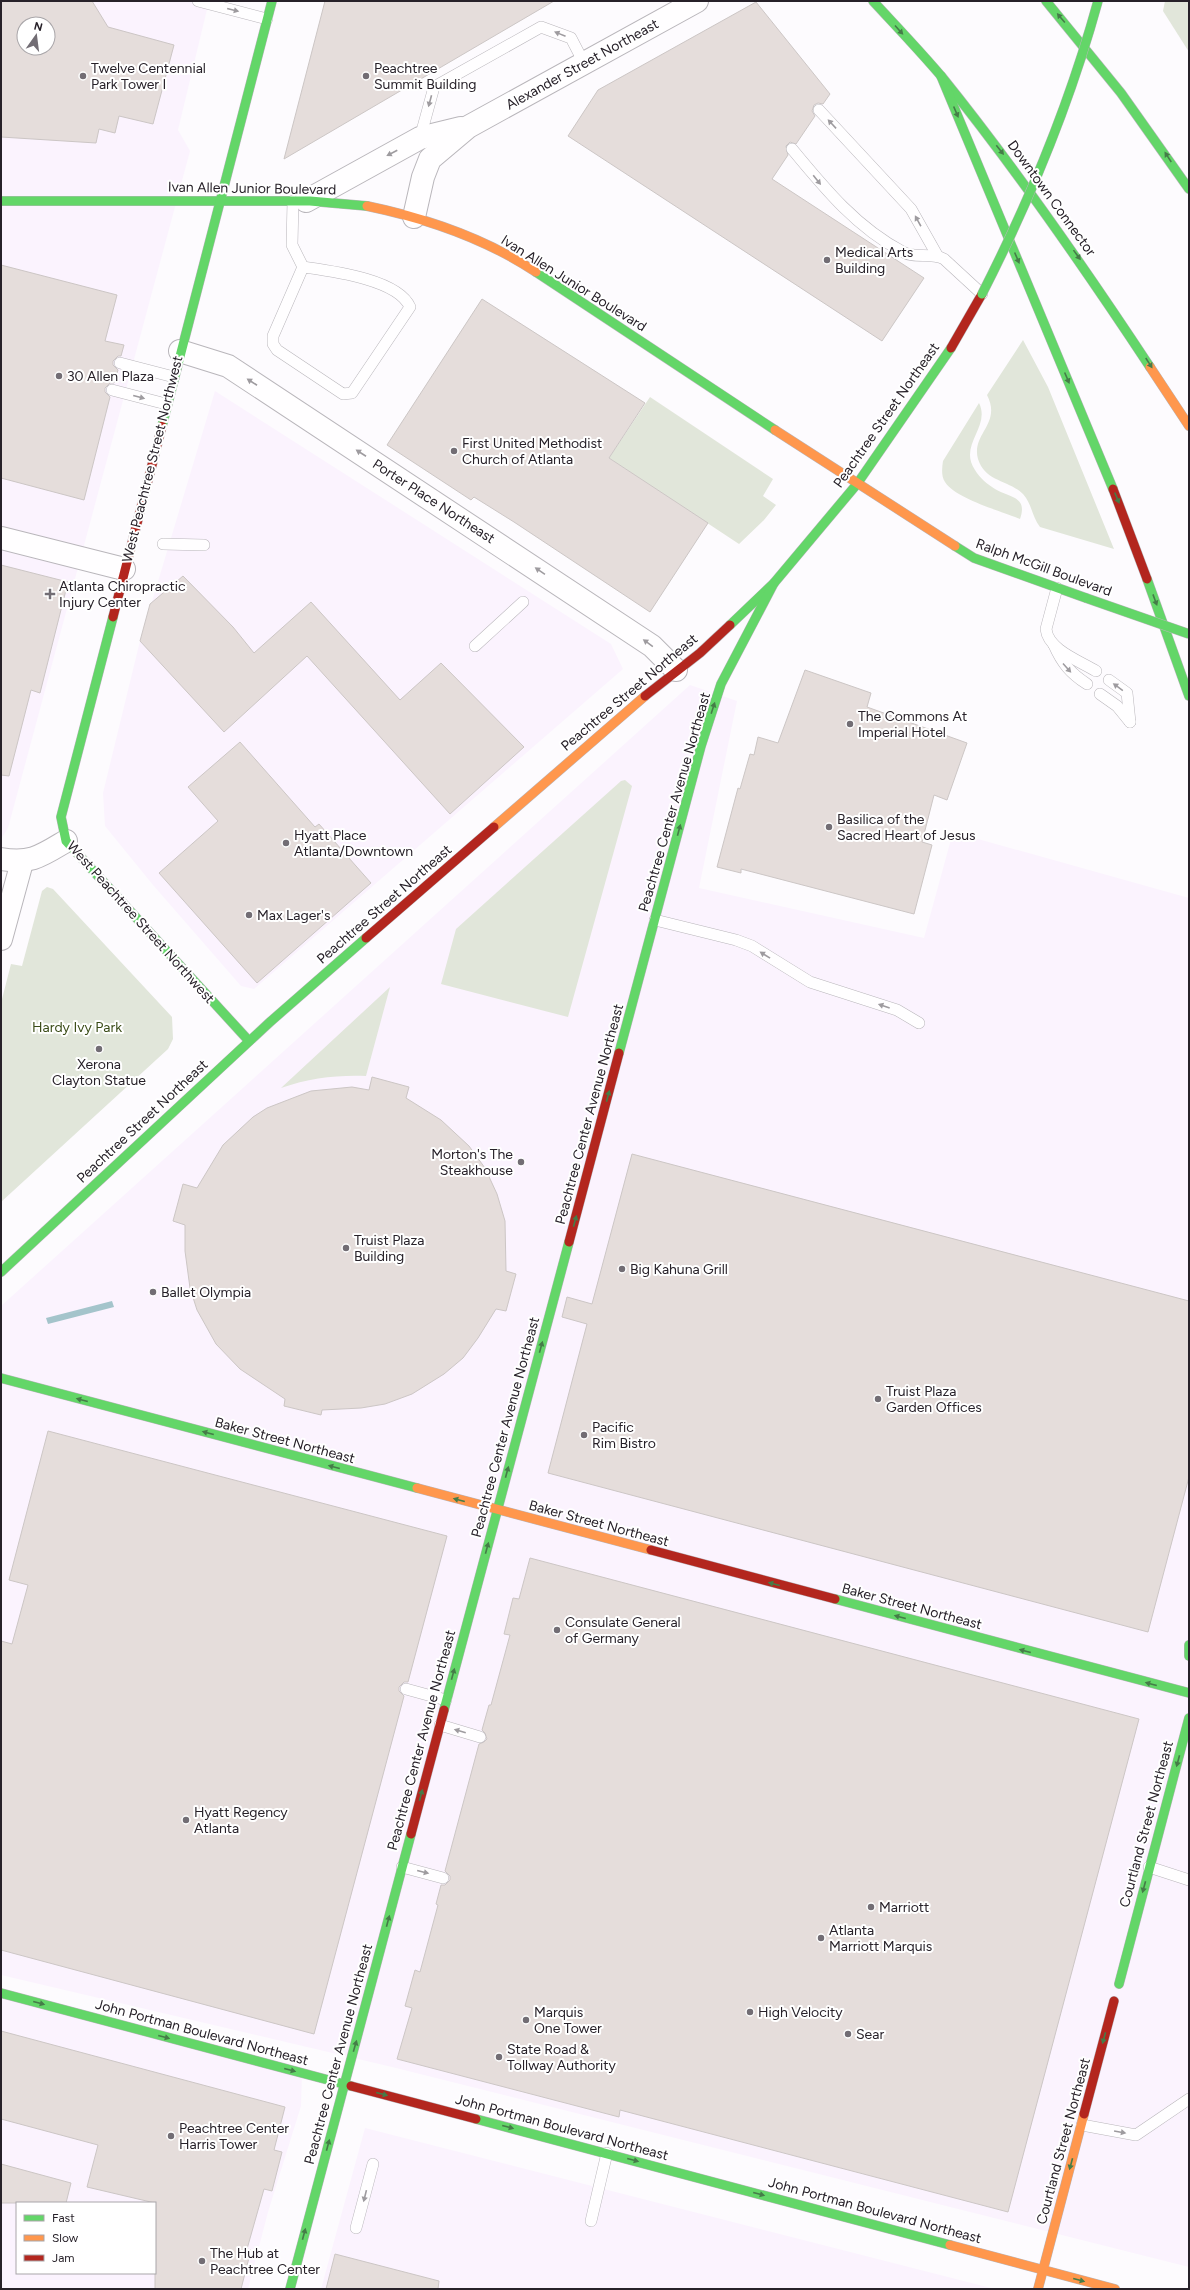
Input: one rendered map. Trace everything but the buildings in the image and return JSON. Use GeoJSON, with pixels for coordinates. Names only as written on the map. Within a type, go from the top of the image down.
{"type":"FeatureCollection","features":[{"type":"Feature","properties":{"kind":"main road","name":"West Peachtree Street Northwest"},"geometry":{"type":"LineString","coordinates":[[249,1041],[66,841],[61,817],[166,404],[272,1]]}},
{"type":"Feature","properties":{"kind":"main road","name":"Downtown Connector"},"geometry":{"type":"LineString","coordinates":[[873,1],[941,76],[1012,166],[1079,259],[1189,426]]}},
{"type":"Feature","properties":{"kind":"main road"},"geometry":{"type":"LineString","coordinates":[[1046,1],[1093,56],[1166,153],[1189,189]]}},
{"type":"Feature","properties":{"kind":"main road","name":"Peachtree Street Northeast"},"geometry":{"type":"LineString","coordinates":[[1,1272],[249,1041],[588,744],[676,670],[700,652],[774,583],[857,484],[965,326],[1020,218],[1060,123],[1098,1]]}},
{"type":"Feature","properties":{"kind":"main road"},"geometry":{"type":"LineString","coordinates":[[1069,15],[1093,56]]}},
{"type":"Feature","properties":{"kind":"main road"},"geometry":{"type":"LineString","coordinates":[[941,76],[1125,517],[1189,696]]}},
{"type":"Feature","properties":{"kind":"main road","name":"Ivan Allen Junior Boulevard"},"geometry":{"type":"LineString","coordinates":[[1,201],[59,203],[299,201],[362,205],[414,217],[474,239],[525,265],[857,484]]}},
{"type":"Feature","properties":{"kind":"main road","name":"Ralph McGill Boulevard"},"geometry":{"type":"LineString","coordinates":[[857,484],[974,558],[1189,634]]}},
{"type":"Feature","properties":{"kind":"main road","name":"Peachtree Center Avenue Northeast"},"geometry":{"type":"LineString","coordinates":[[290,2289],[446,1700],[656,920],[701,746],[721,684],[774,583]]}},
{"type":"Feature","properties":{"kind":"main road","name":"Baker Street Northeast"},"geometry":{"type":"LineString","coordinates":[[1,1378],[1189,1693]]}},
{"type":"Feature","properties":{"kind":"main road"},"geometry":{"type":"LineString","coordinates":[[1189,1645],[1189,1656]]}},
{"type":"Feature","properties":{"kind":"main road","name":"Courtland Street Northeast"},"geometry":{"type":"LineString","coordinates":[[1118,1984],[1189,1718]]}},
{"type":"Feature","properties":{"kind":"main road","name":"John Portman Boulevard Northeast"},"geometry":{"type":"LineString","coordinates":[[1,1993],[608,2153],[1115,2289]]}},
{"type":"Feature","properties":{"kind":"main road","name":"Courtland Street Northeast"},"geometry":{"type":"LineString","coordinates":[[1038,2289],[1114,2001]]}},
{"type":"Feature","properties":{"kind":"street","name":"Alexander Street Northeast"},"geometry":{"type":"LineString","coordinates":[[414,217],[423,177],[430,159],[468,127],[696,1]]}},
{"type":"Feature","properties":{"kind":"street","name":"Alexander Street Northeast"},"geometry":{"type":"LineString","coordinates":[[299,201],[420,138],[468,127]]}},
{"type":"Feature","properties":{"kind":"street","name":"Porter Place Northeast"},"geometry":{"type":"LineString","coordinates":[[180,351],[228,366],[652,646],[676,670]]}},
{"type":"Feature","properties":{"kind":"street"},"geometry":{"type":"LineString","coordinates":[[1,538],[124,569]]}},
{"type":"Feature","properties":{"kind":"street"},"geometry":{"type":"LineString","coordinates":[[1,859],[22,862],[37,859],[66,841]]}},
{"type":"Feature","properties":{"kind":"street"},"geometry":{"type":"LineString","coordinates":[[1,939],[22,862]]}},
{"type":"Feature","properties":{"kind":"lane"},"geometry":{"type":"LineString","coordinates":[[198,1],[267,19]]}},
{"type":"Feature","properties":{"kind":"lane"},"geometry":{"type":"LineString","coordinates":[[420,138],[434,87],[541,27],[571,38],[584,63]]}},
{"type":"Feature","properties":{"kind":"lane"},"geometry":{"type":"LineString","coordinates":[[819,110],[911,209],[937,255],[982,294]]}},
{"type":"Feature","properties":{"kind":"lane"},"geometry":{"type":"LineString","coordinates":[[792,149],[832,198],[864,227],[905,254],[937,255]]}},
{"type":"Feature","properties":{"kind":"lane"},"geometry":{"type":"LineString","coordinates":[[299,201],[292,245],[303,266]]}},
{"type":"Feature","properties":{"kind":"lane"},"geometry":{"type":"LineString","coordinates":[[303,266],[365,278],[403,296],[410,307],[352,393],[343,394],[277,350],[273,344],[273,336],[303,266]]}},
{"type":"Feature","properties":{"kind":"lane"},"geometry":{"type":"LineString","coordinates":[[120,363],[174,377]]}},
{"type":"Feature","properties":{"kind":"lane"},"geometry":{"type":"LineString","coordinates":[[112,390],[166,404]]}},
{"type":"Feature","properties":{"kind":"lane"},"geometry":{"type":"LineString","coordinates":[[162,544],[204,545]]}},
{"type":"Feature","properties":{"kind":"lane"},"geometry":{"type":"LineString","coordinates":[[1058,588],[1046,629],[1046,636],[1054,645],[1096,671]]}},
{"type":"Feature","properties":{"kind":"lane"},"geometry":{"type":"LineString","coordinates":[[475,646],[523,602]]}},
{"type":"Feature","properties":{"kind":"lane"},"geometry":{"type":"LineString","coordinates":[[1054,645],[1062,663],[1074,676],[1087,684]]}},
{"type":"Feature","properties":{"kind":"lane"},"geometry":{"type":"LineString","coordinates":[[1100,694],[1117,706],[1130,722],[1127,694],[1109,680]]}},
{"type":"Feature","properties":{"kind":"lane"},"geometry":{"type":"LineString","coordinates":[[656,920],[736,940],[752,946],[810,982],[897,1010],[919,1023]]}},
{"type":"Feature","properties":{"kind":"lane"},"geometry":{"type":"LineString","coordinates":[[406,1690],[446,1700]]}},
{"type":"Feature","properties":{"kind":"lane"},"geometry":{"type":"LineString","coordinates":[[440,1725],[480,1737]]}},
{"type":"Feature","properties":{"kind":"lane"},"geometry":{"type":"LineString","coordinates":[[402,1867],[443,1878]]}},
{"type":"Feature","properties":{"kind":"lane"},"geometry":{"type":"LineString","coordinates":[[1149,1867],[1189,1880]]}},
{"type":"Feature","properties":{"kind":"lane"},"geometry":{"type":"LineString","coordinates":[[1082,2125],[1136,2135],[1189,2099]]}},
{"type":"Feature","properties":{"kind":"lane"},"geometry":{"type":"LineString","coordinates":[[592,2221],[608,2153]]}},
{"type":"Feature","properties":{"kind":"lane"},"geometry":{"type":"LineString","coordinates":[[356,2228],[373,2164]]}},
{"type":"Feature","properties":{"kind":"shaded area"},"geometry":{"type":"Polygon","coordinates":[[[1,1],[209,1],[178,130],[190,151],[8,828],[1,839],[1,1]]]}},
{"type":"Feature","properties":{"kind":"shaded area"},"geometry":{"type":"Polygon","coordinates":[[[215,391],[611,644],[623,669],[254,989],[241,986],[153,885],[105,826],[103,793],[139,645],[215,391]]]}},
{"type":"Feature","properties":{"kind":"shaded area"},"geometry":{"type":"Polygon","coordinates":[[[690,685],[737,701],[699,888],[924,938],[953,832],[1189,898],[1189,2267],[392,2067],[1,1975],[1,1306],[690,685]]]}},
{"type":"Feature","properties":{"kind":"shaded area"},"geometry":{"type":"Polygon","coordinates":[[[1,1993],[302,2073],[301,2106],[268,2212],[248,2289],[1,2289],[1,1993]]]}},
{"type":"Feature","properties":{"kind":"shaded area"},"geometry":{"type":"Polygon","coordinates":[[[365,2128],[995,2289],[321,2289],[365,2128]]]}},
{"type":"Feature","properties":{"kind":"green space"},"geometry":{"type":"Polygon","coordinates":[[[1165,1],[1189,1],[1189,52],[1163,11],[1165,1]]]}},
{"type":"Feature","properties":{"kind":"green space"},"geometry":{"type":"Polygon","coordinates":[[[1023,340],[1048,387],[1114,549],[1040,527],[1023,494],[1017,489],[998,480],[981,467],[977,450],[991,414],[991,405],[987,395],[1023,340]]]}},
{"type":"Feature","properties":{"kind":"green space"},"geometry":{"type":"Polygon","coordinates":[[[650,397],[773,479],[763,496],[776,505],[764,520],[739,544],[609,458],[650,397]]]}},
{"type":"Feature","properties":{"kind":"green space"},"geometry":{"type":"Polygon","coordinates":[[[979,403],[982,412],[981,420],[970,452],[971,461],[977,473],[986,483],[1001,492],[1012,496],[1020,502],[1022,511],[1020,519],[980,504],[959,494],[944,480],[942,472],[943,461],[979,403]]]}},
{"type":"Feature","properties":{"kind":"green space"},"geometry":{"type":"Polygon","coordinates":[[[625,780],[632,786],[568,1017],[441,984],[456,929],[621,781],[625,780]]]}},
{"type":"Feature","properties":{"kind":"green space","name":"Hardy Ivy Park"},"geometry":{"type":"Polygon","coordinates":[[[47,887],[53,889],[172,1017],[173,1039],[168,1049],[1,1202],[1,1003],[11,964],[22,966],[42,891],[47,887]]]}},
{"type":"Feature","properties":{"kind":"green space"},"geometry":{"type":"Polygon","coordinates":[[[390,987],[366,1076],[323,1078],[281,1088],[390,987]]]}},
{"type":"Feature","properties":{"kind":"water"},"geometry":{"type":"Polygon","coordinates":[[[112,1301],[114,1307],[48,1324],[46,1318],[112,1301]]]}},
{"type":"Feature","properties":{"kind":"traffic: fast"},"geometry":{"type":"LineString","coordinates":[[162,426],[272,1]]}},
{"type":"Feature","properties":{"kind":"traffic: fast"},"geometry":{"type":"LineString","coordinates":[[873,1],[942,77],[997,147],[1075,256],[1150,367]]}},
{"type":"Feature","properties":{"kind":"traffic: fast"},"geometry":{"type":"LineString","coordinates":[[1046,1],[1121,93],[1189,189]]}},
{"type":"Feature","properties":{"kind":"traffic: fast"},"geometry":{"type":"LineString","coordinates":[[982,294],[1000,259],[1048,150],[1075,77],[1098,1]]}},
{"type":"Feature","properties":{"kind":"traffic: fast"},"geometry":{"type":"LineString","coordinates":[[941,76],[1113,489]]}},
{"type":"Feature","properties":{"kind":"traffic: fast"},"geometry":{"type":"LineString","coordinates":[[1,201],[310,201],[367,206]]}},
{"type":"Feature","properties":{"kind":"traffic: fast"},"geometry":{"type":"LineString","coordinates":[[536,272],[775,430]]}},
{"type":"Feature","properties":{"kind":"traffic: fast"},"geometry":{"type":"LineString","coordinates":[[730,625],[774,583],[857,484],[951,348]]}},
{"type":"Feature","properties":{"kind":"traffic: fast"},"geometry":{"type":"LineString","coordinates":[[955,546],[974,558],[1086,598]]}},
{"type":"Feature","properties":{"kind":"traffic: fast"},"geometry":{"type":"LineString","coordinates":[[1147,579],[1189,696]]}},
{"type":"Feature","properties":{"kind":"traffic: fast"},"geometry":{"type":"LineString","coordinates":[[619,1053],[701,746],[721,684],[774,583]]}},
{"type":"Feature","properties":{"kind":"traffic: fast"},"geometry":{"type":"LineString","coordinates":[[1086,598],[1189,634]]}},
{"type":"Feature","properties":{"kind":"traffic: fast"},"geometry":{"type":"LineString","coordinates":[[113,617],[61,817],[66,841],[249,1041]]}},
{"type":"Feature","properties":{"kind":"traffic: fast"},"geometry":{"type":"LineString","coordinates":[[1,1272],[270,1022],[366,938]]}},
{"type":"Feature","properties":{"kind":"traffic: fast"},"geometry":{"type":"LineString","coordinates":[[444,1710],[569,1242]]}},
{"type":"Feature","properties":{"kind":"traffic: fast"},"geometry":{"type":"LineString","coordinates":[[1,1378],[417,1488]]}},
{"type":"Feature","properties":{"kind":"traffic: fast"},"geometry":{"type":"LineString","coordinates":[[835,1599],[1189,1693]]}},
{"type":"Feature","properties":{"kind":"traffic: fast"},"geometry":{"type":"LineString","coordinates":[[1189,1645],[1189,1656]]}},
{"type":"Feature","properties":{"kind":"traffic: fast"},"geometry":{"type":"LineString","coordinates":[[1119,1984],[1189,1718]]}},
{"type":"Feature","properties":{"kind":"traffic: fast"},"geometry":{"type":"LineString","coordinates":[[290,2289],[411,1834]]}},
{"type":"Feature","properties":{"kind":"traffic: fast"},"geometry":{"type":"LineString","coordinates":[[1,1993],[351,2086]]}},
{"type":"Feature","properties":{"kind":"traffic: fast"},"geometry":{"type":"LineString","coordinates":[[476,2119],[950,2245]]}},
{"type":"Feature","properties":{"kind":"traffic: slow"},"geometry":{"type":"LineString","coordinates":[[367,206],[433,223],[454,231],[497,249],[536,272]]}},
{"type":"Feature","properties":{"kind":"traffic: slow"},"geometry":{"type":"LineString","coordinates":[[1150,367],[1189,426]]}},
{"type":"Feature","properties":{"kind":"traffic: slow"},"geometry":{"type":"LineString","coordinates":[[775,430],[955,546]]}},
{"type":"Feature","properties":{"kind":"traffic: slow"},"geometry":{"type":"LineString","coordinates":[[494,827],[645,696]]}},
{"type":"Feature","properties":{"kind":"traffic: slow"},"geometry":{"type":"LineString","coordinates":[[417,1488],[651,1550]]}},
{"type":"Feature","properties":{"kind":"traffic: slow"},"geometry":{"type":"LineString","coordinates":[[1038,2289],[1084,2114]]}},
{"type":"Feature","properties":{"kind":"traffic: slow"},"geometry":{"type":"LineString","coordinates":[[950,2245],[1115,2289]]}},
{"type":"Feature","properties":{"kind":"traffic: jam"},"geometry":{"type":"LineString","coordinates":[[951,348],[982,294]]}},
{"type":"Feature","properties":{"kind":"traffic: jam"},"geometry":{"type":"LineString","coordinates":[[113,617],[162,426]]}},
{"type":"Feature","properties":{"kind":"traffic: jam"},"geometry":{"type":"LineString","coordinates":[[1113,489],[1147,579]]}},
{"type":"Feature","properties":{"kind":"traffic: jam"},"geometry":{"type":"LineString","coordinates":[[645,696],[700,653],[730,625]]}},
{"type":"Feature","properties":{"kind":"traffic: jam"},"geometry":{"type":"LineString","coordinates":[[366,938],[494,827]]}},
{"type":"Feature","properties":{"kind":"traffic: jam"},"geometry":{"type":"LineString","coordinates":[[569,1242],[619,1053]]}},
{"type":"Feature","properties":{"kind":"traffic: jam"},"geometry":{"type":"LineString","coordinates":[[651,1550],[835,1599]]}},
{"type":"Feature","properties":{"kind":"traffic: jam"},"geometry":{"type":"LineString","coordinates":[[411,1834],[444,1710]]}},
{"type":"Feature","properties":{"kind":"traffic: jam"},"geometry":{"type":"LineString","coordinates":[[1084,2114],[1114,2001]]}},
{"type":"Feature","properties":{"kind":"traffic: jam"},"geometry":{"type":"LineString","coordinates":[[351,2086],[476,2119]]}},
{"type":"Feature","properties":{"kind":"place","name":"Twelve Centennial Park Tower I"},"geometry":{"type":"Point","coordinates":[83,76]}},
{"type":"Feature","properties":{"kind":"place","name":"Peachtree Summit Building"},"geometry":{"type":"Point","coordinates":[366,76]}},
{"type":"Feature","properties":{"kind":"place","name":"Medical Arts Building"},"geometry":{"type":"Point","coordinates":[827,260]}},
{"type":"Feature","properties":{"kind":"place","name":"30 Allen Plaza"},"geometry":{"type":"Point","coordinates":[59,376]}},
{"type":"Feature","properties":{"kind":"place","name":"First United Methodist Church of Atlanta"},"geometry":{"type":"Point","coordinates":[454,451]}},
{"type":"Feature","properties":{"kind":"place","name":"Atlanta Chiropractic Injury Center"},"geometry":{"type":"Point","coordinates":[50,594]}},
{"type":"Feature","properties":{"kind":"place","name":"The Commons At Imperial Hotel"},"geometry":{"type":"Point","coordinates":[850,724]}},
{"type":"Feature","properties":{"kind":"place","name":"Basilica of the Sacred Heart of Jesus"},"geometry":{"type":"Point","coordinates":[829,827]}},
{"type":"Feature","properties":{"kind":"place","name":"Hyatt Place Atlanta/Downtown"},"geometry":{"type":"Point","coordinates":[286,843]}},
{"type":"Feature","properties":{"kind":"place","name":"Max Lager's"},"geometry":{"type":"Point","coordinates":[249,915]}},
{"type":"Feature","properties":{"kind":"place","name":"Xerona Clayton Statue"},"geometry":{"type":"Point","coordinates":[99,1049]}},
{"type":"Feature","properties":{"kind":"place","name":"Morton's The Steakhouse"},"geometry":{"type":"Point","coordinates":[521,1162]}},
{"type":"Feature","properties":{"kind":"place","name":"Truist Plaza Building"},"geometry":{"type":"Point","coordinates":[346,1248]}},
{"type":"Feature","properties":{"kind":"place","name":"Big Kahuna Grill"},"geometry":{"type":"Point","coordinates":[622,1269]}},
{"type":"Feature","properties":{"kind":"place","name":"Ballet Olympia"},"geometry":{"type":"Point","coordinates":[153,1292]}},
{"type":"Feature","properties":{"kind":"place","name":"Truist Plaza Garden Offices"},"geometry":{"type":"Point","coordinates":[878,1399]}},
{"type":"Feature","properties":{"kind":"place","name":"Pacific Rim Bistro"},"geometry":{"type":"Point","coordinates":[584,1435]}},
{"type":"Feature","properties":{"kind":"place","name":"Consulate General of Germany"},"geometry":{"type":"Point","coordinates":[557,1630]}},
{"type":"Feature","properties":{"kind":"place","name":"Hyatt Regency Atlanta"},"geometry":{"type":"Point","coordinates":[186,1820]}},
{"type":"Feature","properties":{"kind":"place","name":"Marriott"},"geometry":{"type":"Point","coordinates":[871,1907]}},
{"type":"Feature","properties":{"kind":"place","name":"Atlanta Marriott Marquis"},"geometry":{"type":"Point","coordinates":[821,1938]}},
{"type":"Feature","properties":{"kind":"place","name":"High Velocity"},"geometry":{"type":"Point","coordinates":[750,2012]}},
{"type":"Feature","properties":{"kind":"place","name":"Marquis One Tower"},"geometry":{"type":"Point","coordinates":[526,2020]}},
{"type":"Feature","properties":{"kind":"place","name":"Sear"},"geometry":{"type":"Point","coordinates":[848,2034]}},
{"type":"Feature","properties":{"kind":"place","name":"State Road & Tollway Authority"},"geometry":{"type":"Point","coordinates":[499,2057]}},
{"type":"Feature","properties":{"kind":"place","name":"Peachtree Center Harris Tower"},"geometry":{"type":"Point","coordinates":[171,2136]}},
{"type":"Feature","properties":{"kind":"place","name":"The Hub at Peachtree Center"},"geometry":{"type":"Point","coordinates":[202,2261]}}]}
